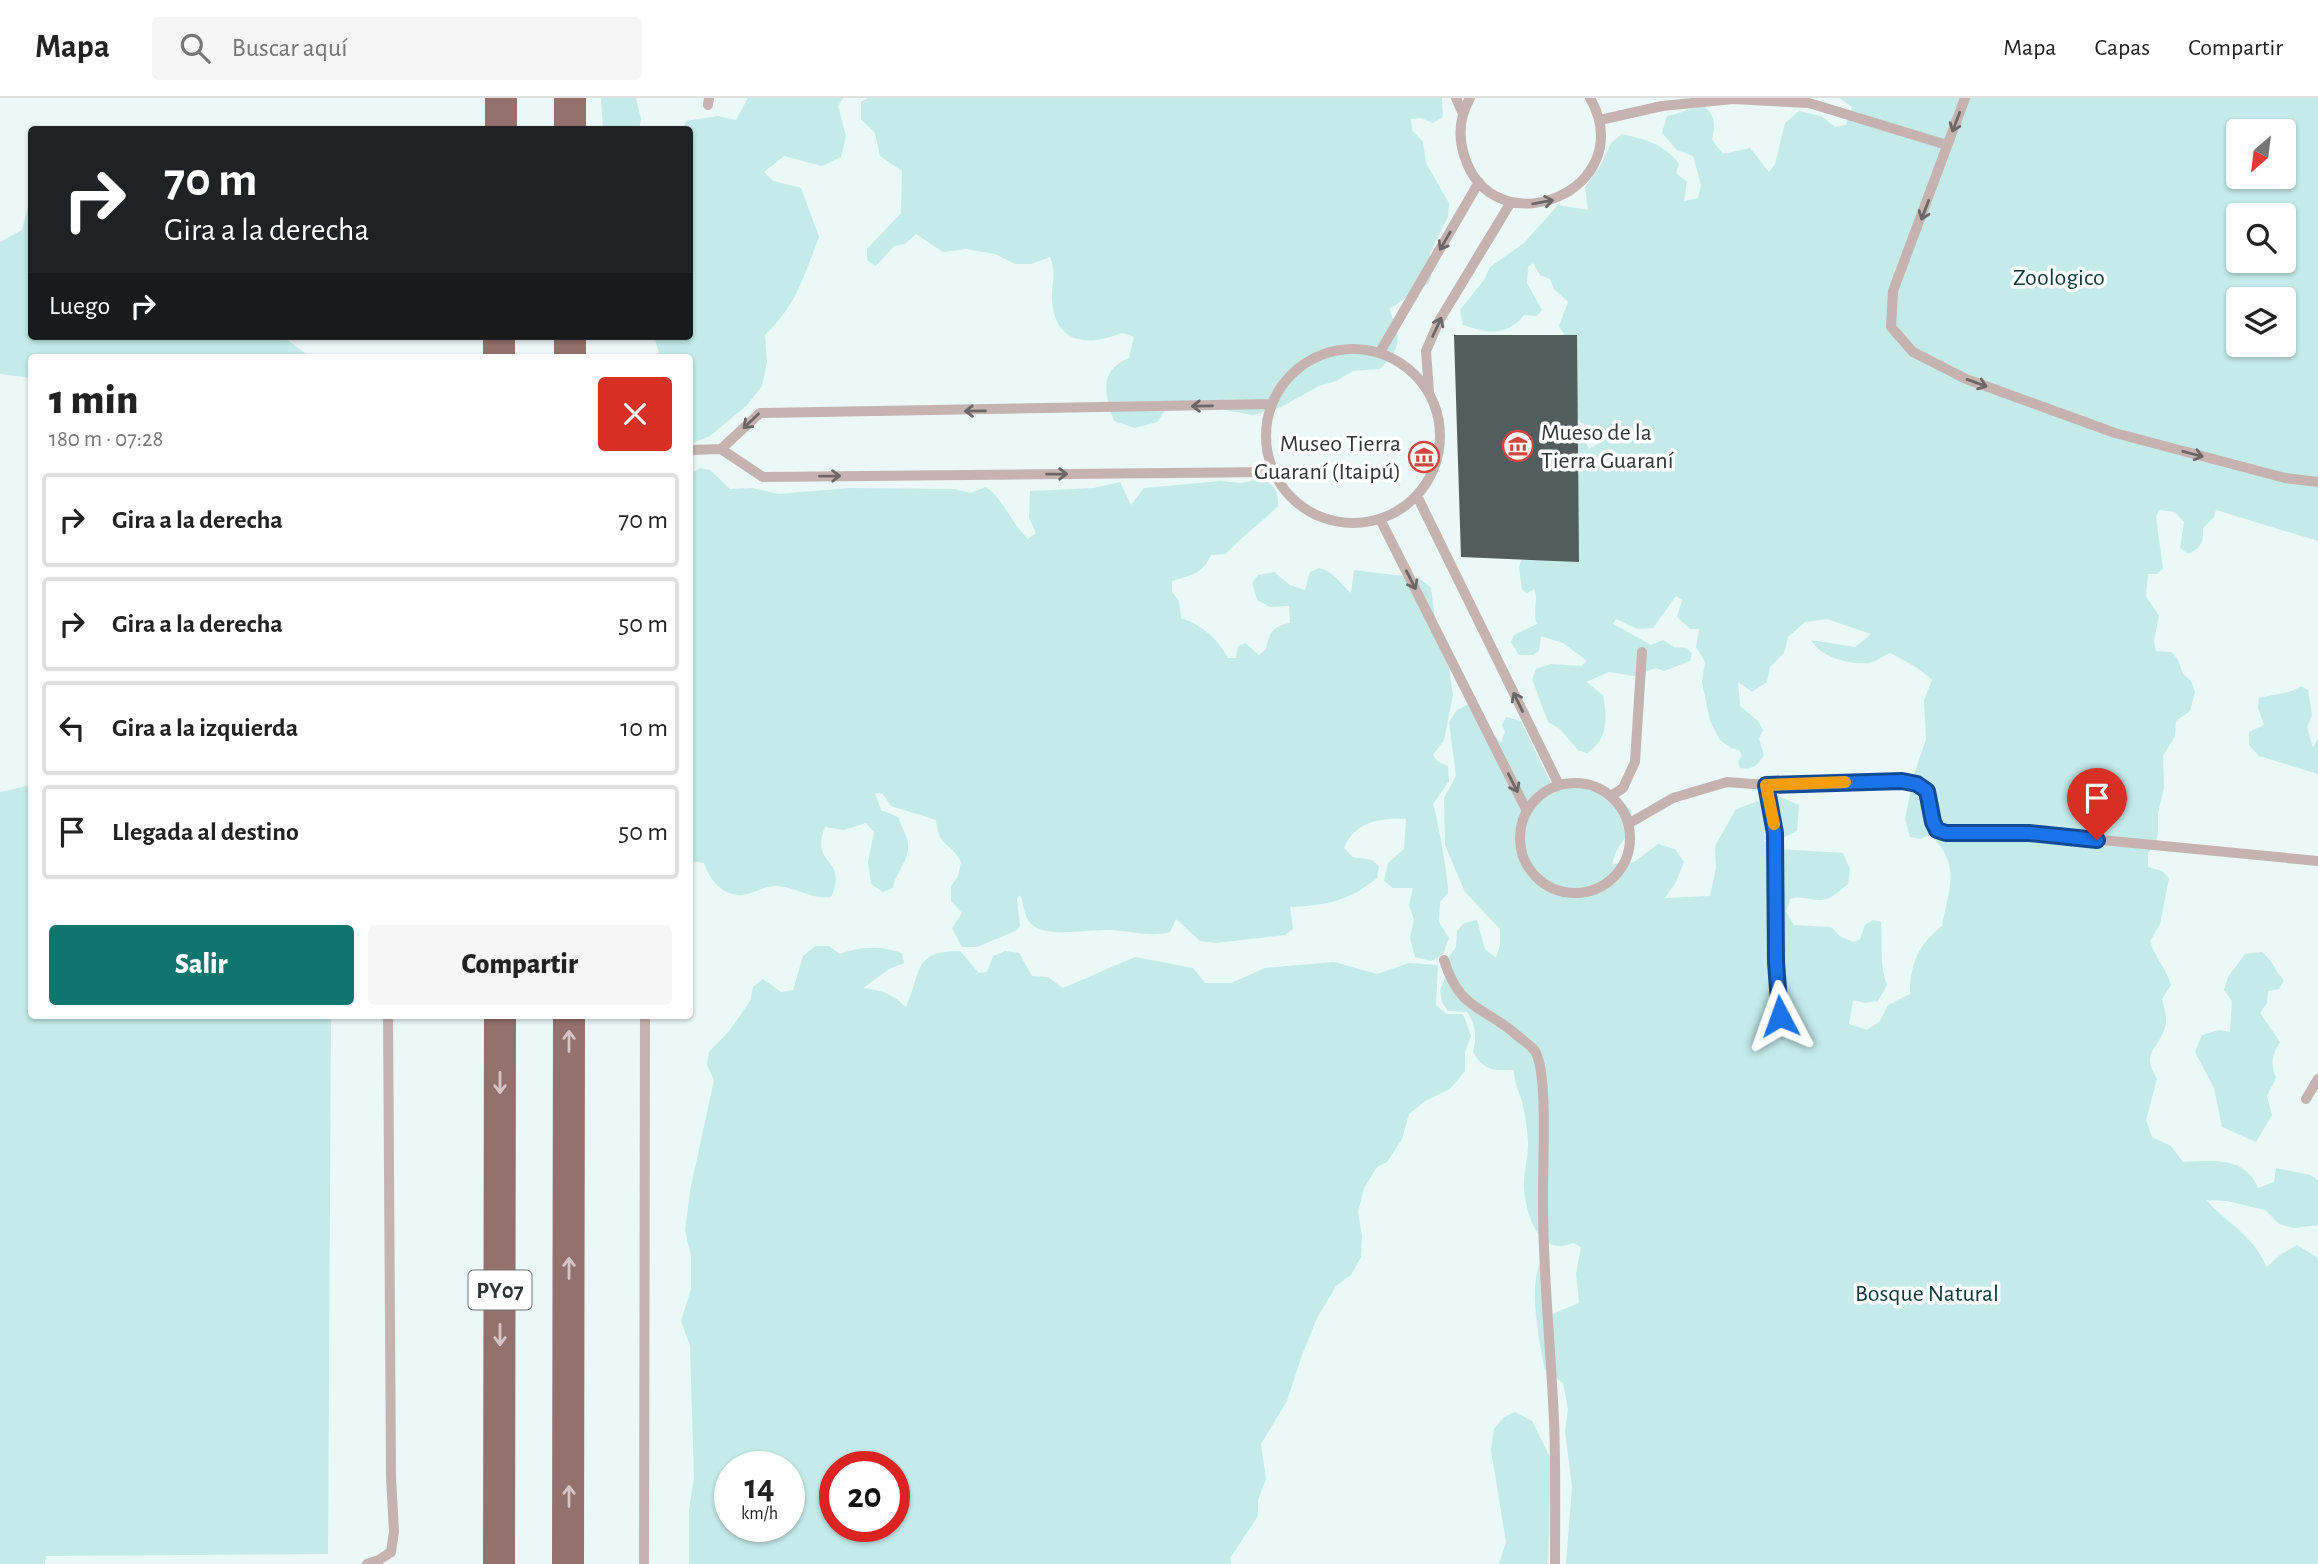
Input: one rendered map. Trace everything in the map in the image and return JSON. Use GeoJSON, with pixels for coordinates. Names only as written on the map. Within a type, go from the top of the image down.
{"type":"FeatureCollection","features":[{"type":"Feature","properties":{"kind":"highway"},"geometry":{"type":"LineString","coordinates":[[501,98],[501,126]]}},
{"type":"Feature","properties":{"kind":"highway"},"geometry":{"type":"LineString","coordinates":[[570,98],[570,126]]}},
{"type":"Feature","properties":{"kind":"highway","name":"PY07"},"geometry":{"type":"LineString","coordinates":[[499,1564],[500,1019]]}},
{"type":"Feature","properties":{"kind":"highway"},"geometry":{"type":"LineString","coordinates":[[569,1019],[569,1564]]}},
{"type":"Feature","properties":{"kind":"lane"},"geometry":{"type":"LineString","coordinates":[[1456,98],[1463,114]]}},
{"type":"Feature","properties":{"kind":"lane"},"geometry":{"type":"LineString","coordinates":[[1470,98],[1463,114],[1460,143],[1466,163],[1493,194],[1511,202],[1535,204],[1558,199],[1578,186],[1593,167],[1601,144],[1600,120],[1590,98]]}},
{"type":"Feature","properties":{"kind":"lane"},"geometry":{"type":"LineString","coordinates":[[1965,98],[1893,291],[1891,327],[1913,352],[1966,379],[2115,433],[2285,478],[2318,482]]}},
{"type":"Feature","properties":{"kind":"lane"},"geometry":{"type":"LineString","coordinates":[[1600,120],[1662,106],[1733,99],[1809,103],[1947,145]]}},
{"type":"Feature","properties":{"kind":"lane"},"geometry":{"type":"LineString","coordinates":[[1380,352],[1479,181]]}},
{"type":"Feature","properties":{"kind":"lane"},"geometry":{"type":"LineString","coordinates":[[1429,393],[1408,368],[1380,352],[1354,348],[1327,352],[1303,363],[1284,381],[1271,404],[1265,427],[1266,450],[1273,472],[1287,494],[1307,510],[1330,520],[1355,523],[1380,519],[1417,496],[1432,473],[1440,446],[1439,419],[1429,393],[1426,351],[1439,321],[1511,202]]}},
{"type":"Feature","properties":{"kind":"lane"},"geometry":{"type":"LineString","coordinates":[[721,449],[760,413],[1271,404]]}},
{"type":"Feature","properties":{"kind":"lane"},"geometry":{"type":"LineString","coordinates":[[693,450],[721,449],[763,477],[1273,472]]}},
{"type":"Feature","properties":{"kind":"lane"},"geometry":{"type":"LineString","coordinates":[[1417,496],[1559,785]]}},
{"type":"Feature","properties":{"kind":"lane"},"geometry":{"type":"LineString","coordinates":[[1380,519],[1527,811]]}},
{"type":"Feature","properties":{"kind":"lane"},"geometry":{"type":"LineString","coordinates":[[1611,796],[1623,788],[1635,762],[1642,652]]}},
{"type":"Feature","properties":{"kind":"lane"},"geometry":{"type":"LineString","coordinates":[[1628,824],[1673,798],[1727,782],[1766,785],[1902,781],[1917,784],[1927,791],[1933,822],[1937,830],[1946,833],[2029,833],[2318,861]]}},
{"type":"Feature","properties":{"kind":"lane"},"geometry":{"type":"LineString","coordinates":[[1559,785],[1586,785],[1611,796],[1622,809],[1628,824],[1630,842],[1626,859],[1617,875],[1595,889],[1568,893],[1551,888],[1536,878],[1526,863],[1520,846],[1521,828],[1527,811],[1541,795],[1559,785]]}},
{"type":"Feature","properties":{"kind":"lane"},"geometry":{"type":"LineString","coordinates":[[1766,785],[1775,833],[1776,962],[1780,1016]]}},
{"type":"Feature","properties":{"kind":"lane"},"geometry":{"type":"LineString","coordinates":[[1444,960],[1456,990],[1465,1000],[1522,1039],[1535,1051],[1540,1067],[1544,1124],[1542,1206],[1554,1422],[1555,1564]]}},
{"type":"Feature","properties":{"kind":"lane"},"geometry":{"type":"LineString","coordinates":[[367,1564],[391,1552],[394,1532],[391,1477],[388,1019]]}},
{"type":"Feature","properties":{"kind":"lane"},"geometry":{"type":"LineString","coordinates":[[644,1564],[645,1019]]}},
{"type":"Feature","properties":{"kind":"lane"},"geometry":{"type":"LineString","coordinates":[[2306,1099],[2318,1079]]}},
{"type":"Feature","properties":{"kind":"green space"},"geometry":{"type":"Polygon","coordinates":[[[601,98],[636,98],[641,119],[640,126],[603,126],[601,98]]]}},
{"type":"Feature","properties":{"kind":"green space"},"geometry":{"type":"Polygon","coordinates":[[[748,98],[843,98],[838,106],[846,136],[841,157],[822,166],[784,156],[764,172],[773,181],[801,188],[819,237],[792,301],[765,335],[767,362],[762,386],[747,405],[710,436],[693,443],[693,354],[659,354],[655,340],[693,340],[693,126],[684,126],[686,121],[718,116],[736,120],[748,98]]]}},
{"type":"Feature","properties":{"kind":"green space"},"geometry":{"type":"Polygon","coordinates":[[[868,98],[1442,98],[1443,117],[1433,123],[1421,118],[1411,119],[1412,130],[1423,142],[1426,163],[1449,203],[1448,217],[1430,253],[1434,266],[1429,283],[1389,309],[1398,341],[1393,354],[1380,369],[1353,371],[1281,407],[1253,415],[1181,402],[1165,410],[1157,422],[1135,428],[1114,421],[1106,384],[1112,370],[1129,358],[1134,337],[1122,333],[1086,340],[1067,334],[1055,316],[1050,257],[1031,264],[1015,264],[995,254],[966,249],[943,252],[916,234],[905,244],[894,246],[876,266],[867,260],[867,249],[901,213],[902,171],[880,156],[875,133],[861,119],[861,102],[868,98]]]}},
{"type":"Feature","properties":{"kind":"green space","name":"Bosque Natural"},"geometry":{"type":"Polygon","coordinates":[[[1839,98],[2318,98],[2318,541],[2216,510],[2214,517],[2203,528],[2201,544],[2188,554],[2180,548],[2184,522],[2175,512],[2159,510],[2156,517],[2163,569],[2156,574],[2148,574],[2146,596],[2159,616],[2154,640],[2156,651],[2172,652],[2195,692],[2190,711],[2176,721],[2175,736],[2163,756],[2164,788],[2158,813],[2158,833],[2155,844],[2148,853],[2148,867],[2162,871],[2169,878],[2160,924],[2150,941],[2171,985],[2162,999],[2166,1024],[2150,1056],[2152,1070],[2157,1079],[2146,1120],[2152,1137],[2171,1146],[2183,1162],[2216,1161],[2236,1165],[2245,1170],[2258,1188],[2274,1182],[2276,1168],[2310,1175],[2318,1180],[2318,1225],[2294,1228],[2279,1224],[2265,1210],[2227,1201],[2206,1200],[2247,1238],[2267,1267],[2297,1245],[2318,1258],[2318,1564],[1566,1564],[1572,1487],[1565,1431],[1568,1409],[1563,1383],[1545,1370],[1535,1294],[1539,1266],[1545,1256],[1549,1260],[1550,1315],[1579,1303],[1576,1274],[1581,1247],[1573,1243],[1552,1245],[1537,1232],[1528,1212],[1524,1190],[1528,1140],[1514,1070],[1495,1070],[1481,1063],[1473,1052],[1475,1031],[1467,1012],[1448,1011],[1442,1002],[1440,990],[1445,978],[1446,961],[1456,947],[1457,931],[1464,923],[1477,920],[1485,949],[1496,958],[1500,945],[1500,929],[1465,892],[1445,845],[1444,798],[1456,776],[1449,722],[1457,710],[1468,704],[1501,743],[1505,732],[1502,725],[1506,717],[1521,721],[1553,788],[1595,788],[1622,802],[1631,810],[1632,829],[1617,849],[1612,864],[1634,862],[1658,844],[1675,849],[1684,862],[1676,882],[1665,898],[1710,896],[1716,868],[1715,846],[1736,809],[1775,795],[1799,805],[1797,831],[1780,839],[1764,840],[1777,849],[1843,853],[1850,869],[1848,884],[1829,898],[1790,899],[1786,912],[1794,925],[1831,927],[1841,937],[1854,942],[1860,939],[1865,925],[1873,920],[1881,922],[1882,962],[1887,985],[1878,1001],[1865,1003],[1853,1000],[1849,1024],[1867,1030],[1880,1021],[1888,1005],[1910,994],[1917,956],[1927,940],[1942,926],[1951,877],[1950,867],[1940,846],[1930,834],[1921,839],[1910,837],[1905,819],[1914,775],[1926,739],[1924,700],[1932,680],[1918,668],[1890,653],[1871,662],[1853,663],[1828,655],[1811,640],[1855,647],[1871,634],[1827,619],[1805,622],[1788,637],[1784,653],[1770,667],[1767,682],[1752,692],[1738,682],[1740,706],[1758,721],[1763,730],[1759,739],[1764,755],[1751,768],[1740,768],[1738,761],[1742,756],[1739,750],[1720,740],[1710,721],[1702,682],[1705,662],[1696,647],[1699,629],[1690,629],[1677,617],[1682,600],[1676,596],[1653,628],[1638,629],[1616,619],[1613,624],[1651,645],[1663,640],[1674,647],[1687,648],[1692,654],[1690,661],[1664,671],[1656,668],[1634,676],[1609,672],[1586,682],[1603,695],[1605,711],[1603,734],[1587,753],[1578,750],[1560,729],[1548,722],[1532,679],[1536,669],[1551,664],[1581,666],[1587,661],[1563,643],[1541,636],[1539,651],[1533,655],[1519,655],[1511,642],[1514,635],[1537,624],[1534,589],[1527,593],[1522,589],[1519,567],[1523,554],[1573,477],[1585,467],[1575,461],[1574,448],[1580,441],[1586,443],[1589,449],[1599,443],[1597,426],[1580,422],[1565,400],[1569,342],[1559,326],[1568,302],[1554,289],[1550,279],[1540,275],[1533,263],[1528,267],[1527,283],[1542,310],[1537,316],[1524,315],[1511,327],[1488,331],[1463,325],[1460,310],[1484,280],[1490,267],[1524,243],[1558,205],[1588,210],[1585,187],[1601,165],[1611,143],[1622,134],[1654,144],[1674,157],[1679,164],[1676,173],[1687,182],[1684,201],[1698,198],[1701,185],[1693,156],[1677,150],[1662,133],[1667,116],[1704,106],[1714,121],[1712,140],[1723,154],[1750,148],[1769,172],[1775,164],[1785,123],[1799,111],[1821,116],[1835,127],[1846,125],[1852,107],[1839,98]]]}},
{"type":"Feature","properties":{"kind":"green space"},"geometry":{"type":"Polygon","coordinates":[[[28,207],[28,340],[287,340],[306,354],[28,354],[28,378],[0,374],[0,242],[22,230],[28,207]]]}},
{"type":"Feature","properties":{"kind":"green space"},"geometry":{"type":"Polygon","coordinates":[[[700,468],[710,470],[730,489],[752,488],[778,494],[850,488],[955,489],[970,493],[986,487],[1028,539],[1036,533],[1029,518],[1030,491],[1094,488],[1120,482],[1131,505],[1144,488],[1221,481],[1240,483],[1263,479],[1275,490],[1278,506],[1226,554],[1211,555],[1200,570],[1172,581],[1172,592],[1179,601],[1181,618],[1208,633],[1228,658],[1236,658],[1238,646],[1245,643],[1259,655],[1266,649],[1273,631],[1290,623],[1289,606],[1270,607],[1257,600],[1252,583],[1258,575],[1274,572],[1290,585],[1305,590],[1310,572],[1319,568],[1333,575],[1351,593],[1354,570],[1419,578],[1431,588],[1438,643],[1449,668],[1453,695],[1444,740],[1433,755],[1437,761],[1448,766],[1449,781],[1433,804],[1448,888],[1448,893],[1440,902],[1439,922],[1449,938],[1443,954],[1431,961],[1415,957],[1410,938],[1414,920],[1409,905],[1413,888],[1393,888],[1384,881],[1388,863],[1404,849],[1406,819],[1370,823],[1349,839],[1344,848],[1353,857],[1372,860],[1379,866],[1377,878],[1366,886],[1336,901],[1290,907],[1293,929],[1285,935],[1216,943],[1200,941],[1176,919],[1170,932],[1162,934],[1109,930],[1045,931],[1029,921],[1020,895],[1017,899],[1020,926],[1017,930],[977,947],[962,947],[952,928],[962,913],[951,901],[951,886],[958,876],[961,862],[939,835],[936,820],[891,806],[883,794],[875,793],[881,810],[898,817],[908,842],[908,851],[893,888],[883,892],[871,884],[868,862],[874,832],[866,823],[844,830],[825,827],[821,840],[822,849],[835,874],[831,897],[817,897],[777,886],[744,895],[732,894],[721,888],[712,880],[704,863],[693,861],[693,473],[700,468]]]}},
{"type":"Feature","properties":{"kind":"green space"},"geometry":{"type":"Polygon","coordinates":[[[2301,686],[2308,690],[2312,715],[2307,727],[2313,748],[2318,739],[2318,774],[2259,756],[2249,745],[2249,732],[2264,725],[2258,708],[2259,698],[2286,693],[2301,686]]]}},
{"type":"Feature","properties":{"kind":"green space"},"geometry":{"type":"Polygon","coordinates":[[[28,786],[28,1019],[331,1019],[328,1554],[46,1556],[45,1564],[0,1564],[0,792],[28,786]]]}},
{"type":"Feature","properties":{"kind":"green space"},"geometry":{"type":"Polygon","coordinates":[[[815,946],[829,946],[840,954],[871,948],[902,953],[904,963],[889,969],[863,988],[886,993],[906,1007],[921,966],[926,959],[945,952],[960,951],[979,973],[987,972],[993,956],[1005,951],[1019,953],[1032,976],[1048,977],[1063,988],[1135,957],[1193,968],[1205,983],[1231,983],[1265,968],[1334,962],[1377,974],[1409,963],[1438,965],[1436,1005],[1446,1014],[1463,1014],[1471,1036],[1465,1052],[1465,1071],[1450,1089],[1427,1100],[1409,1114],[1402,1139],[1387,1162],[1377,1167],[1364,1188],[1358,1212],[1362,1236],[1361,1257],[1351,1275],[1336,1286],[1317,1318],[1287,1401],[1261,1444],[1266,1479],[1258,1500],[1258,1516],[1230,1558],[1231,1564],[689,1564],[689,1510],[694,1478],[690,1346],[681,1321],[691,1289],[691,1257],[685,1230],[690,1191],[714,1080],[707,1065],[709,1052],[730,1030],[750,1001],[753,987],[763,979],[781,992],[793,990],[803,956],[815,946]]]}},
{"type":"Feature","properties":{"kind":"green space"},"geometry":{"type":"Polygon","coordinates":[[[2262,952],[2284,980],[2279,989],[2268,991],[2267,1003],[2260,1013],[2280,1042],[2273,1060],[2276,1078],[2267,1096],[2272,1115],[2256,1142],[2222,1127],[2214,1088],[2195,1052],[2202,1035],[2219,1030],[2230,1032],[2232,1001],[2224,990],[2228,977],[2245,954],[2262,952]]]}},
{"type":"Feature","properties":{"kind":"green space"},"geometry":{"type":"Polygon","coordinates":[[[1515,1412],[1532,1421],[1551,1459],[1548,1564],[1499,1564],[1506,1542],[1491,1450],[1494,1429],[1504,1417],[1515,1412]]]}},
{"type":"Feature","properties":{"kind":"building","name":"Mueso de la Tierra Guaraní"},"geometry":{"type":"Polygon","coordinates":[[[1454,335],[1577,335],[1579,562],[1461,557],[1454,335]]]}},
{"type":"Feature","properties":{"kind":"slow traffic"},"geometry":{"type":"LineString","coordinates":[[1774,824],[1766,785],[1845,782]]}},
{"type":"Feature","properties":{"kind":"place","name":"Mueso de la Tierra Guaraní"},"geometry":{"type":"Point","coordinates":[1518,446]}},
{"type":"Feature","properties":{"kind":"place","name":"Museo Tierra Guaraní (Itaipú)"},"geometry":{"type":"Point","coordinates":[1424,457]}},
{"type":"Feature","properties":{"kind":"route"},"geometry":{"type":"LineString","coordinates":[[1780,1016],[1776,962],[1775,833],[1766,785],[1902,781],[1917,784],[1927,791],[1933,822],[1937,830],[1946,833],[2029,833],[2097,840]]}},
{"type":"Feature","properties":{"kind":"park label","name":"Zoologico"},"geometry":{"type":"Point","coordinates":[2059,277]}}]}
